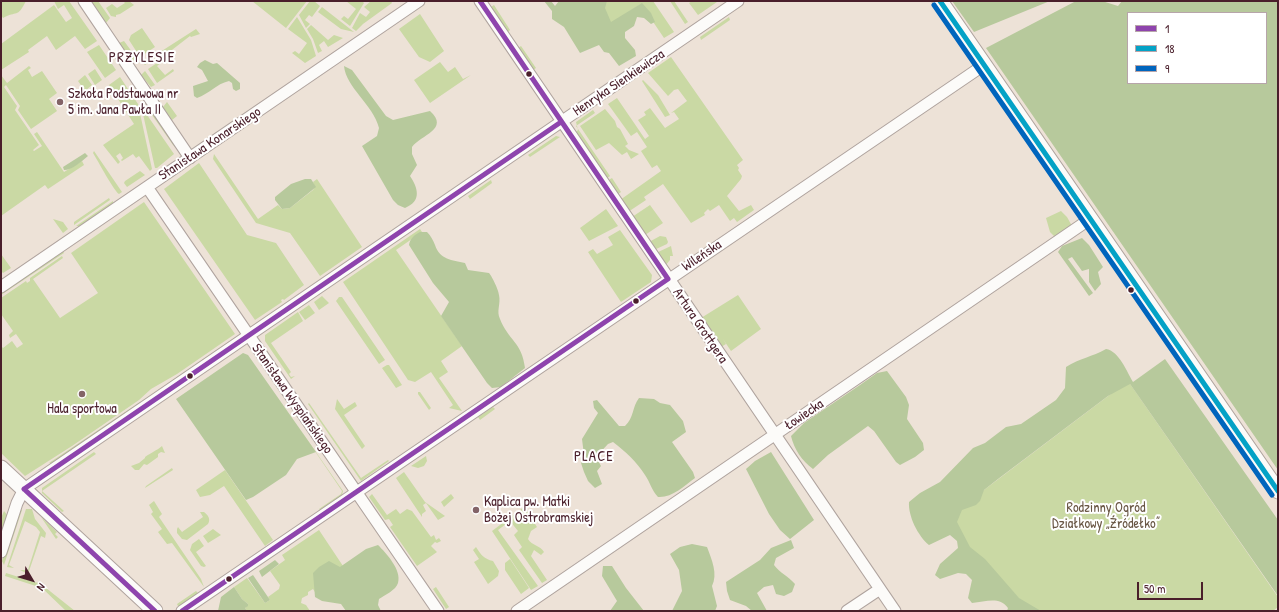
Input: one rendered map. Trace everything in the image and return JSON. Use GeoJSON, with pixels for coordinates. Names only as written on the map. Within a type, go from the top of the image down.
{"type":"FeatureCollection","features":[{"type":"Feature","properties":{"kind":"street"},"geometry":{"type":"LineString","coordinates":[[84,1],[190,158]]}},
{"type":"Feature","properties":{"kind":"street","name":"Stanisława Konarskiego"},"geometry":{"type":"LineString","coordinates":[[1,287],[419,1]]}},
{"type":"Feature","properties":{"kind":"street","name":"Artura Grottgera"},"geometry":{"type":"LineString","coordinates":[[480,1],[668,279],[896,611]]}},
{"type":"Feature","properties":{"kind":"street","name":"Henryka Sienkiewicza"},"geometry":{"type":"LineString","coordinates":[[24,489],[738,1]]}},
{"type":"Feature","properties":{"kind":"street"},"geometry":{"type":"LineString","coordinates":[[940,1],[1278,492]]}},
{"type":"Feature","properties":{"kind":"street","name":"Wileńska"},"geometry":{"type":"LineString","coordinates":[[182,611],[984,65]]}},
{"type":"Feature","properties":{"kind":"street","name":"Stanisława Wyspiańskiego"},"geometry":{"type":"LineString","coordinates":[[147,187],[438,611]]}},
{"type":"Feature","properties":{"kind":"street","name":"Łowiecka"},"geometry":{"type":"LineString","coordinates":[[517,611],[1090,219]]}},
{"type":"Feature","properties":{"kind":"street"},"geometry":{"type":"LineString","coordinates":[[1,468],[155,611]]}},
{"type":"Feature","properties":{"kind":"street"},"geometry":{"type":"LineString","coordinates":[[1,552],[17,503],[24,489]]}},
{"type":"Feature","properties":{"kind":"street"},"geometry":{"type":"LineString","coordinates":[[847,611],[880,589]]}},
{"type":"Feature","properties":{"kind":"green space"},"geometry":{"type":"Polygon","coordinates":[[[1,1],[26,1],[21,10],[3,18],[1,15],[1,1]]]}},
{"type":"Feature","properties":{"kind":"green space"},"geometry":{"type":"Polygon","coordinates":[[[54,1],[69,1],[97,41],[85,49],[75,36],[56,50],[47,36],[28,50],[29,52],[1,70],[1,44],[54,5],[66,22],[72,18],[64,5],[58,9],[54,1]]]}},
{"type":"Feature","properties":{"kind":"green space"},"geometry":{"type":"Polygon","coordinates":[[[90,1],[98,1],[110,18],[106,23],[90,1]]]}},
{"type":"Feature","properties":{"kind":"green space"},"geometry":{"type":"Polygon","coordinates":[[[123,1],[129,1],[134,5],[116,15],[116,17],[111,16],[106,8],[112,4],[117,8],[125,3],[123,1]]]}},
{"type":"Feature","properties":{"kind":"green space"},"geometry":{"type":"Polygon","coordinates":[[[252,1],[307,1],[286,28],[252,1]]]}},
{"type":"Feature","properties":{"kind":"green space"},"geometry":{"type":"Polygon","coordinates":[[[310,1],[314,1],[320,6],[312,17],[309,15],[305,20],[310,24],[306,28],[299,15],[310,1]]]}},
{"type":"Feature","properties":{"kind":"green space"},"geometry":{"type":"Polygon","coordinates":[[[346,1],[362,1],[364,3],[350,26],[341,19],[344,16],[348,19],[356,9],[346,1]]]}},
{"type":"Feature","properties":{"kind":"green space"},"geometry":{"type":"Polygon","coordinates":[[[371,1],[391,1],[392,3],[363,24],[356,31],[352,28],[360,13],[366,17],[370,12],[364,7],[371,1]]]}},
{"type":"Feature","properties":{"kind":"green space"},"geometry":{"type":"Polygon","coordinates":[[[544,1],[551,1],[555,6],[559,1],[607,1],[605,8],[611,22],[642,3],[651,13],[655,22],[651,24],[644,18],[637,17],[634,26],[625,32],[625,38],[635,50],[636,56],[619,66],[609,53],[604,52],[599,45],[580,53],[564,27],[552,19],[552,11],[544,1]]]}},
{"type":"Feature","properties":{"kind":"green space"},"geometry":{"type":"Polygon","coordinates":[[[605,1],[653,1],[674,32],[664,38],[641,4],[610,24],[603,4],[605,1]]]}},
{"type":"Feature","properties":{"kind":"green space"},"geometry":{"type":"Polygon","coordinates":[[[670,1],[674,1],[688,22],[685,24],[670,1]]]}},
{"type":"Feature","properties":{"kind":"green space"},"geometry":{"type":"Polygon","coordinates":[[[692,1],[717,2],[698,15],[689,3],[692,1]]]}},
{"type":"Feature","properties":{"kind":"green space"},"geometry":{"type":"Polygon","coordinates":[[[952,1],[1050,1],[974,32],[952,1]]]}},
{"type":"Feature","properties":{"kind":"green space"},"geometry":{"type":"Polygon","coordinates":[[[1076,1],[1102,1],[1118,6],[1122,1],[1278,1],[1278,470],[986,48],[1076,1]]]}},
{"type":"Feature","properties":{"kind":"green space"},"geometry":{"type":"Polygon","coordinates":[[[494,5],[510,30],[508,32],[491,7],[494,5]]]}},
{"type":"Feature","properties":{"kind":"green space"},"geometry":{"type":"Polygon","coordinates":[[[322,7],[354,32],[341,29],[318,12],[322,7]]]}},
{"type":"Feature","properties":{"kind":"green space"},"geometry":{"type":"Polygon","coordinates":[[[420,14],[444,51],[430,62],[419,57],[399,29],[420,14]]]}},
{"type":"Feature","properties":{"kind":"green space"},"geometry":{"type":"Polygon","coordinates":[[[297,17],[311,40],[316,56],[305,63],[292,53],[295,51],[299,54],[307,43],[288,29],[297,17]]]}},
{"type":"Feature","properties":{"kind":"green space"},"geometry":{"type":"Polygon","coordinates":[[[729,17],[730,20],[701,40],[700,37],[729,17]]]}},
{"type":"Feature","properties":{"kind":"green space"},"geometry":{"type":"Polygon","coordinates":[[[311,25],[328,40],[334,35],[343,38],[328,47],[324,41],[319,45],[322,51],[318,53],[313,39],[307,29],[311,25]]]}},
{"type":"Feature","properties":{"kind":"green space"},"geometry":{"type":"Polygon","coordinates":[[[142,28],[155,47],[140,57],[129,40],[131,35],[142,28]]]}},
{"type":"Feature","properties":{"kind":"green space"},"geometry":{"type":"Polygon","coordinates":[[[196,29],[200,34],[190,36],[168,53],[159,56],[145,65],[143,63],[196,29]]]}},
{"type":"Feature","properties":{"kind":"green space"},"geometry":{"type":"Polygon","coordinates":[[[124,41],[138,60],[134,62],[119,43],[124,41]]]}},
{"type":"Feature","properties":{"kind":"green space"},"geometry":{"type":"Polygon","coordinates":[[[99,45],[116,70],[105,78],[87,52],[99,45]]]}},
{"type":"Feature","properties":{"kind":"green space"},"geometry":{"type":"Polygon","coordinates":[[[521,46],[536,68],[532,71],[518,48],[521,46]]]}},
{"type":"Feature","properties":{"kind":"green space"},"geometry":{"type":"Polygon","coordinates":[[[671,57],[743,160],[737,165],[742,176],[741,179],[727,196],[739,211],[751,205],[754,210],[737,222],[734,218],[730,221],[719,205],[710,211],[708,209],[704,213],[705,215],[691,223],[663,184],[644,197],[646,200],[628,212],[620,200],[661,171],[657,165],[652,168],[641,151],[647,147],[637,132],[631,136],[608,104],[617,98],[645,139],[649,136],[638,120],[646,115],[644,112],[650,108],[665,128],[679,119],[674,112],[671,113],[687,101],[678,89],[674,90],[668,96],[648,73],[671,57]]]}},
{"type":"Feature","properties":{"kind":"green space"},"geometry":{"type":"Polygon","coordinates":[[[166,59],[157,66],[165,75],[173,69],[174,71],[157,83],[148,69],[166,59]]]}},
{"type":"Feature","properties":{"kind":"green space"},"geometry":{"type":"Polygon","coordinates":[[[205,60],[213,64],[217,63],[240,83],[240,89],[236,91],[233,89],[232,83],[229,81],[220,84],[197,98],[194,96],[193,86],[208,81],[202,70],[197,67],[205,60]]]}},
{"type":"Feature","properties":{"kind":"green space"},"geometry":{"type":"Polygon","coordinates":[[[440,62],[448,72],[455,67],[463,79],[471,75],[430,103],[414,80],[440,62]]]}},
{"type":"Feature","properties":{"kind":"green space"},"geometry":{"type":"Polygon","coordinates":[[[29,66],[31,68],[28,70],[32,77],[42,71],[57,93],[49,99],[57,111],[31,129],[18,110],[20,106],[6,85],[4,87],[17,106],[15,110],[39,145],[33,150],[34,151],[42,146],[34,134],[37,132],[64,172],[82,161],[84,165],[48,189],[45,185],[1,216],[1,75],[7,83],[29,66]]]}},
{"type":"Feature","properties":{"kind":"green space"},"geometry":{"type":"Polygon","coordinates":[[[344,66],[352,70],[386,116],[393,120],[430,111],[435,117],[437,123],[432,131],[412,147],[412,154],[417,165],[410,176],[415,185],[417,194],[414,202],[405,208],[398,205],[393,200],[362,146],[377,136],[379,128],[371,111],[349,82],[344,66]]]}},
{"type":"Feature","properties":{"kind":"green space"},"geometry":{"type":"Polygon","coordinates":[[[95,69],[102,80],[95,85],[88,74],[95,69]]]}},
{"type":"Feature","properties":{"kind":"green space"},"geometry":{"type":"Polygon","coordinates":[[[145,71],[155,85],[151,87],[141,75],[145,71]]]}},
{"type":"Feature","properties":{"kind":"green space"},"geometry":{"type":"Polygon","coordinates":[[[85,75],[92,85],[85,91],[78,81],[85,75]]]}},
{"type":"Feature","properties":{"kind":"green space"},"geometry":{"type":"Polygon","coordinates":[[[120,77],[138,104],[152,169],[150,171],[139,156],[136,158],[133,154],[122,161],[121,160],[123,158],[120,153],[116,156],[120,162],[118,164],[103,145],[134,124],[109,85],[120,77]]]}},
{"type":"Feature","properties":{"kind":"green space"},"geometry":{"type":"Polygon","coordinates":[[[643,80],[658,95],[670,115],[665,117],[642,81],[643,80]]]}},
{"type":"Feature","properties":{"kind":"green space"},"geometry":{"type":"Polygon","coordinates":[[[158,89],[164,98],[159,100],[155,92],[158,89]]]}},
{"type":"Feature","properties":{"kind":"green space"},"geometry":{"type":"Polygon","coordinates":[[[167,102],[177,116],[172,120],[163,107],[167,102]]]}},
{"type":"Feature","properties":{"kind":"green space"},"geometry":{"type":"Polygon","coordinates":[[[605,109],[620,129],[628,144],[625,146],[629,150],[639,154],[631,159],[627,152],[622,155],[609,143],[596,150],[580,126],[605,109]]]}},
{"type":"Feature","properties":{"kind":"green space"},"geometry":{"type":"Polygon","coordinates":[[[593,110],[595,113],[577,125],[576,122],[593,110]]]}},
{"type":"Feature","properties":{"kind":"green space"},"geometry":{"type":"Polygon","coordinates":[[[145,112],[174,154],[157,168],[155,168],[143,114],[145,112]]]}},
{"type":"Feature","properties":{"kind":"green space"},"geometry":{"type":"Polygon","coordinates":[[[154,114],[178,149],[173,145],[152,115],[154,114]]]}},
{"type":"Feature","properties":{"kind":"green space"},"geometry":{"type":"Polygon","coordinates":[[[578,128],[610,176],[606,179],[575,133],[578,128]]]}},
{"type":"Feature","properties":{"kind":"green space"},"geometry":{"type":"Polygon","coordinates":[[[556,136],[560,137],[530,157],[528,155],[556,136]]]}},
{"type":"Feature","properties":{"kind":"green space"},"geometry":{"type":"Polygon","coordinates":[[[94,151],[122,192],[119,194],[102,169],[93,153],[94,151]]]}},
{"type":"Feature","properties":{"kind":"green space"},"geometry":{"type":"Polygon","coordinates":[[[85,153],[88,156],[82,161],[67,170],[64,170],[63,167],[85,153]]]}},
{"type":"Feature","properties":{"kind":"green space"},"geometry":{"type":"Polygon","coordinates":[[[214,154],[258,219],[278,205],[282,209],[290,208],[313,190],[315,187],[313,182],[317,179],[362,247],[320,276],[290,233],[256,223],[213,159],[214,154]]]}},
{"type":"Feature","properties":{"kind":"green space"},"geometry":{"type":"Polygon","coordinates":[[[199,163],[247,235],[276,243],[304,285],[255,320],[164,189],[199,163]]]}},
{"type":"Feature","properties":{"kind":"green space"},"geometry":{"type":"Polygon","coordinates":[[[140,171],[145,175],[127,187],[124,183],[125,181],[140,171]]]}},
{"type":"Feature","properties":{"kind":"green space"},"geometry":{"type":"Polygon","coordinates":[[[612,178],[621,192],[617,195],[607,181],[612,178]]]}},
{"type":"Feature","properties":{"kind":"green space"},"geometry":{"type":"Polygon","coordinates":[[[305,179],[311,179],[316,187],[290,208],[282,209],[275,200],[275,197],[291,184],[305,179]]]}},
{"type":"Feature","properties":{"kind":"green space"},"geometry":{"type":"Polygon","coordinates":[[[491,180],[492,183],[470,199],[468,196],[491,180]]]}},
{"type":"Feature","properties":{"kind":"green space"},"geometry":{"type":"Polygon","coordinates":[[[109,198],[110,200],[74,225],[74,222],[109,198]]]}},
{"type":"Feature","properties":{"kind":"green space"},"geometry":{"type":"Polygon","coordinates":[[[113,201],[113,204],[81,226],[76,226],[113,201]]]}},
{"type":"Feature","properties":{"kind":"green space"},"geometry":{"type":"Polygon","coordinates":[[[144,202],[235,334],[177,374],[151,389],[139,400],[25,476],[1,453],[1,346],[3,348],[12,341],[17,348],[23,344],[16,334],[10,338],[9,335],[13,331],[1,314],[1,298],[26,281],[27,283],[30,281],[30,278],[62,256],[63,258],[33,279],[60,318],[98,293],[71,253],[144,202]]]}},
{"type":"Feature","properties":{"kind":"green space"},"geometry":{"type":"Polygon","coordinates":[[[650,205],[663,223],[645,235],[632,217],[650,205]]]}},
{"type":"Feature","properties":{"kind":"green space"},"geometry":{"type":"Polygon","coordinates":[[[606,209],[618,226],[589,241],[580,228],[606,209]]]}},
{"type":"Feature","properties":{"kind":"green space"},"geometry":{"type":"Polygon","coordinates":[[[1061,211],[1067,217],[1072,226],[1055,237],[1050,232],[1046,218],[1061,211]]]}},
{"type":"Feature","properties":{"kind":"green space"},"geometry":{"type":"Polygon","coordinates":[[[53,219],[63,222],[68,229],[63,233],[53,219]]]}},
{"type":"Feature","properties":{"kind":"green space"},"geometry":{"type":"Polygon","coordinates":[[[420,229],[422,232],[396,250],[462,346],[441,361],[448,372],[439,378],[462,411],[449,408],[453,405],[431,372],[415,382],[408,380],[343,282],[420,229]]]}},
{"type":"Feature","properties":{"kind":"green space"},"geometry":{"type":"Polygon","coordinates":[[[620,230],[652,275],[651,282],[621,302],[588,252],[593,249],[597,254],[613,245],[608,237],[620,230]]]}},
{"type":"Feature","properties":{"kind":"green space"},"geometry":{"type":"Polygon","coordinates":[[[420,232],[427,232],[432,238],[437,250],[443,256],[451,260],[465,263],[468,270],[489,273],[493,280],[499,295],[499,316],[503,326],[521,352],[525,368],[501,387],[492,388],[487,383],[441,316],[449,302],[433,283],[409,245],[413,237],[420,232]]]}},
{"type":"Feature","properties":{"kind":"green space"},"geometry":{"type":"Polygon","coordinates":[[[660,236],[666,237],[668,242],[667,244],[654,250],[649,242],[660,236]]]}},
{"type":"Feature","properties":{"kind":"green space"},"geometry":{"type":"Polygon","coordinates":[[[1082,238],[1089,245],[1103,267],[1098,272],[1101,284],[1095,291],[1089,282],[1089,269],[1082,271],[1072,257],[1068,259],[1093,293],[1089,296],[1058,252],[1062,246],[1082,238]]]}},
{"type":"Feature","properties":{"kind":"green space"},"geometry":{"type":"Polygon","coordinates":[[[671,246],[673,256],[670,256],[670,260],[665,266],[656,253],[671,246]]]}},
{"type":"Feature","properties":{"kind":"green space"},"geometry":{"type":"Polygon","coordinates":[[[63,251],[64,253],[1,295],[1,292],[63,251]]]}},
{"type":"Feature","properties":{"kind":"green space"},"geometry":{"type":"Polygon","coordinates":[[[1,254],[11,268],[3,273],[1,271],[1,254]]]}},
{"type":"Feature","properties":{"kind":"green space"},"geometry":{"type":"Polygon","coordinates":[[[738,295],[761,329],[731,351],[723,339],[726,344],[721,347],[701,318],[738,295]]]}},
{"type":"Feature","properties":{"kind":"green space"},"geometry":{"type":"Polygon","coordinates":[[[322,296],[329,303],[319,310],[314,302],[322,296]]]}},
{"type":"Feature","properties":{"kind":"green space"},"geometry":{"type":"Polygon","coordinates":[[[339,297],[342,297],[385,360],[379,364],[336,301],[339,297]]]}},
{"type":"Feature","properties":{"kind":"green space"},"geometry":{"type":"Polygon","coordinates":[[[309,305],[315,313],[305,320],[299,312],[309,305]]]}},
{"type":"Feature","properties":{"kind":"green space"},"geometry":{"type":"Polygon","coordinates":[[[298,312],[303,321],[271,343],[291,372],[289,374],[291,377],[295,376],[291,379],[265,341],[265,335],[298,312]]]}},
{"type":"Feature","properties":{"kind":"green space"},"geometry":{"type":"Polygon","coordinates":[[[234,338],[237,339],[148,397],[234,338]]]}},
{"type":"Feature","properties":{"kind":"green space"},"geometry":{"type":"Polygon","coordinates":[[[1106,349],[1111,351],[1119,358],[1133,382],[1165,359],[1278,520],[1278,596],[1130,384],[1108,396],[984,490],[980,501],[976,505],[962,510],[957,522],[970,547],[985,559],[1019,598],[1041,611],[1007,611],[1008,608],[1004,604],[996,601],[972,603],[968,598],[972,580],[966,574],[958,573],[940,579],[935,575],[940,564],[958,548],[957,541],[950,535],[929,545],[914,525],[910,513],[909,502],[920,493],[940,482],[973,448],[985,443],[1006,427],[1021,424],[1056,400],[1065,388],[1066,367],[1106,349]]]}},
{"type":"Feature","properties":{"kind":"green space"},"geometry":{"type":"Polygon","coordinates":[[[243,353],[248,355],[316,452],[297,459],[286,475],[246,500],[176,399],[243,353]]]}},
{"type":"Feature","properties":{"kind":"green space"},"geometry":{"type":"Polygon","coordinates":[[[389,365],[402,385],[396,388],[382,368],[389,365]]]}},
{"type":"Feature","properties":{"kind":"green space"},"geometry":{"type":"Polygon","coordinates":[[[887,371],[906,397],[909,405],[907,419],[923,443],[924,450],[900,465],[896,462],[874,431],[868,426],[828,455],[813,469],[799,454],[794,446],[791,436],[804,423],[877,373],[887,371]]]}},
{"type":"Feature","properties":{"kind":"green space","name":"Rodzinny Ogród Działkowy „Źródełko”"},"geometry":{"type":"Polygon","coordinates":[[[1128,381],[1278,597],[1278,607],[1273,611],[1031,611],[943,521],[1128,381]]]}},
{"type":"Feature","properties":{"kind":"green space"},"geometry":{"type":"Polygon","coordinates":[[[418,392],[420,392],[431,408],[429,410],[418,394],[418,392]]]}},
{"type":"Feature","properties":{"kind":"green space"},"geometry":{"type":"Polygon","coordinates":[[[639,398],[654,399],[660,403],[670,405],[683,421],[686,432],[672,442],[693,472],[695,478],[678,491],[668,496],[658,497],[638,466],[613,442],[608,444],[596,457],[601,466],[597,471],[602,484],[595,488],[588,481],[581,463],[584,455],[582,439],[598,413],[594,408],[593,401],[597,400],[619,426],[625,426],[630,420],[639,398]]]}},
{"type":"Feature","properties":{"kind":"green space"},"geometry":{"type":"Polygon","coordinates":[[[337,399],[344,409],[355,402],[357,406],[344,415],[365,446],[362,449],[335,409],[337,399]]]}},
{"type":"Feature","properties":{"kind":"green space"},"geometry":{"type":"Polygon","coordinates":[[[140,402],[139,406],[53,464],[49,463],[140,402]]]}},
{"type":"Feature","properties":{"kind":"green space"},"geometry":{"type":"Polygon","coordinates":[[[309,403],[361,478],[388,460],[389,461],[361,481],[308,404],[309,403]]]}},
{"type":"Feature","properties":{"kind":"green space"},"geometry":{"type":"Polygon","coordinates":[[[493,407],[495,409],[480,420],[478,417],[493,407]]]}},
{"type":"Feature","properties":{"kind":"green space"},"geometry":{"type":"Polygon","coordinates":[[[295,422],[343,491],[343,496],[321,511],[319,509],[341,494],[342,491],[295,422]]]}},
{"type":"Feature","properties":{"kind":"green space"},"geometry":{"type":"Polygon","coordinates":[[[162,446],[165,453],[161,452],[158,454],[158,457],[147,465],[144,464],[139,470],[135,470],[131,466],[139,463],[145,457],[162,446]]]}},
{"type":"Feature","properties":{"kind":"green space"},"geometry":{"type":"Polygon","coordinates":[[[94,452],[96,454],[42,491],[42,488],[94,452]]]}},
{"type":"Feature","properties":{"kind":"green space"},"geometry":{"type":"Polygon","coordinates":[[[771,452],[814,520],[790,539],[780,530],[769,514],[746,469],[755,461],[771,452]]]}},
{"type":"Feature","properties":{"kind":"green space"},"geometry":{"type":"Polygon","coordinates":[[[426,456],[427,461],[424,466],[418,468],[411,466],[426,456]]]}},
{"type":"Feature","properties":{"kind":"green space"},"geometry":{"type":"Polygon","coordinates":[[[172,468],[173,470],[145,488],[146,486],[172,468]]]}},
{"type":"Feature","properties":{"kind":"green space"},"geometry":{"type":"Polygon","coordinates":[[[225,470],[273,540],[265,546],[224,486],[210,495],[200,497],[196,490],[225,470]]]}},
{"type":"Feature","properties":{"kind":"green space"},"geometry":{"type":"Polygon","coordinates":[[[404,472],[425,502],[445,516],[438,520],[426,503],[423,505],[426,511],[422,514],[422,517],[396,478],[404,472]]]}},
{"type":"Feature","properties":{"kind":"green space"},"geometry":{"type":"Polygon","coordinates":[[[42,491],[64,511],[62,512],[42,493],[42,491]]]}},
{"type":"Feature","properties":{"kind":"green space"},"geometry":{"type":"Polygon","coordinates":[[[372,494],[387,515],[396,509],[400,514],[407,509],[412,511],[431,537],[434,535],[436,540],[439,538],[441,541],[437,543],[435,542],[431,546],[437,552],[417,566],[390,527],[393,525],[389,519],[385,520],[369,497],[372,494]]]}},
{"type":"Feature","properties":{"kind":"green space"},"geometry":{"type":"Polygon","coordinates":[[[451,494],[454,498],[444,507],[441,502],[451,494]]]}},
{"type":"Feature","properties":{"kind":"green space"},"geometry":{"type":"Polygon","coordinates":[[[154,501],[162,514],[159,517],[201,579],[204,587],[172,543],[167,544],[158,532],[162,529],[151,514],[153,512],[149,505],[154,501]]]}},
{"type":"Feature","properties":{"kind":"green space"},"geometry":{"type":"Polygon","coordinates":[[[524,507],[537,527],[531,531],[528,539],[544,552],[541,555],[534,550],[531,556],[547,580],[542,583],[519,550],[522,547],[514,535],[518,531],[510,521],[498,530],[538,586],[531,590],[492,531],[524,507]]]}},
{"type":"Feature","properties":{"kind":"green space"},"geometry":{"type":"Polygon","coordinates":[[[19,508],[22,510],[4,565],[2,561],[19,508]]]}},
{"type":"Feature","properties":{"kind":"green space"},"geometry":{"type":"Polygon","coordinates":[[[26,509],[32,509],[35,519],[46,533],[45,538],[41,536],[28,574],[20,570],[28,570],[40,532],[36,527],[25,521],[9,565],[14,568],[7,567],[26,509]]]}},
{"type":"Feature","properties":{"kind":"green space"},"geometry":{"type":"Polygon","coordinates":[[[4,511],[8,516],[1,533],[1,518],[4,511]]]}},
{"type":"Feature","properties":{"kind":"green space"},"geometry":{"type":"Polygon","coordinates":[[[200,512],[204,512],[208,516],[208,524],[187,540],[182,539],[177,533],[178,527],[182,532],[203,517],[200,512]]]}},
{"type":"Feature","properties":{"kind":"green space"},"geometry":{"type":"Polygon","coordinates":[[[41,517],[57,532],[55,534],[58,537],[56,539],[41,517]]]}},
{"type":"Feature","properties":{"kind":"green space"},"geometry":{"type":"Polygon","coordinates":[[[213,529],[221,535],[208,543],[203,536],[213,529]]]}},
{"type":"Feature","properties":{"kind":"green space"},"geometry":{"type":"Polygon","coordinates":[[[319,530],[343,566],[315,589],[315,592],[313,589],[308,592],[308,595],[302,598],[301,603],[306,605],[310,611],[247,611],[245,608],[248,604],[242,599],[234,587],[247,578],[265,603],[270,600],[268,597],[279,589],[280,585],[270,571],[285,560],[282,555],[319,530]]]}},
{"type":"Feature","properties":{"kind":"green space"},"geometry":{"type":"Polygon","coordinates":[[[199,539],[204,546],[196,552],[206,566],[204,567],[201,566],[190,550],[192,544],[199,539]]]}},
{"type":"Feature","properties":{"kind":"green space"},"geometry":{"type":"Polygon","coordinates":[[[791,540],[794,548],[776,558],[774,565],[795,584],[792,592],[784,596],[776,594],[773,585],[764,587],[757,593],[767,611],[752,611],[746,606],[730,600],[726,582],[760,560],[771,548],[791,540]]]}},
{"type":"Feature","properties":{"kind":"green space"},"geometry":{"type":"Polygon","coordinates":[[[692,544],[707,547],[711,557],[714,567],[714,581],[712,586],[717,606],[715,611],[672,611],[682,591],[679,570],[670,554],[680,547],[692,544]]]}},
{"type":"Feature","properties":{"kind":"green space"},"geometry":{"type":"Polygon","coordinates":[[[378,545],[396,567],[399,578],[397,586],[379,599],[378,605],[381,611],[346,611],[341,604],[322,601],[315,597],[313,573],[319,567],[329,561],[340,567],[366,549],[378,545]]]}},
{"type":"Feature","properties":{"kind":"green space"},"geometry":{"type":"Polygon","coordinates":[[[476,547],[483,556],[493,561],[499,571],[498,576],[488,584],[474,562],[479,559],[473,550],[476,547]]]}},
{"type":"Feature","properties":{"kind":"green space"},"geometry":{"type":"Polygon","coordinates":[[[510,559],[529,588],[521,594],[505,570],[505,563],[510,559]]]}},
{"type":"Feature","properties":{"kind":"green space"},"geometry":{"type":"Polygon","coordinates":[[[275,560],[279,564],[262,577],[259,571],[275,560]]]}},
{"type":"Feature","properties":{"kind":"green space"},"geometry":{"type":"Polygon","coordinates":[[[603,566],[612,566],[626,588],[644,611],[610,611],[617,601],[602,576],[603,566]]]}},
{"type":"Feature","properties":{"kind":"green space"},"geometry":{"type":"Polygon","coordinates":[[[6,573],[41,584],[75,611],[66,611],[42,588],[5,576],[6,573]]]}},
{"type":"Feature","properties":{"kind":"green space"},"geometry":{"type":"Polygon","coordinates":[[[253,575],[270,600],[265,603],[248,578],[253,575]]]}},
{"type":"Feature","properties":{"kind":"green space"},"geometry":{"type":"Polygon","coordinates":[[[234,587],[242,599],[248,604],[245,608],[247,611],[218,611],[221,597],[234,587]]]}},
{"type":"Feature","properties":{"kind":"green space"},"geometry":{"type":"Polygon","coordinates":[[[436,587],[449,607],[446,609],[433,589],[436,587]]]}},
{"type":"Feature","properties":{"kind":"green space"},"geometry":{"type":"Polygon","coordinates":[[[196,591],[199,594],[179,608],[177,604],[196,591]]]}},
{"type":"Feature","properties":{"kind":"transit line","name":"1"},"geometry":{"type":"LineString","coordinates":[[480,1],[668,279]]}},
{"type":"Feature","properties":{"kind":"transit line","name":"18"},"geometry":{"type":"LineString","coordinates":[[940,1],[1278,491]]}},
{"type":"Feature","properties":{"kind":"transit line","name":"9"},"geometry":{"type":"LineString","coordinates":[[934,5],[1272,495]]}},
{"type":"Feature","properties":{"kind":"transit line","name":"1"},"geometry":{"type":"LineString","coordinates":[[24,489],[561,122]]}},
{"type":"Feature","properties":{"kind":"transit line","name":"1"},"geometry":{"type":"LineString","coordinates":[[182,611],[668,279]]}},
{"type":"Feature","properties":{"kind":"transit line","name":"1"},"geometry":{"type":"LineString","coordinates":[[24,489],[155,611]]}},
{"type":"Feature","properties":{"kind":"place","name":"Szkoła Podstawowa nr 5 im. Jana Pawła II"},"geometry":{"type":"Point","coordinates":[60,102]}},
{"type":"Feature","properties":{"kind":"place","name":"Hala sportowa"},"geometry":{"type":"Point","coordinates":[82,394]}},
{"type":"Feature","properties":{"kind":"place","name":"Kaplica pw. Matki Bożej Ostrobramskiej"},"geometry":{"type":"Point","coordinates":[476,510]}},
{"type":"Feature","properties":{"kind":"district","name":"PRZYLESIE"},"geometry":{"type":"Point","coordinates":[142,58]}},
{"type":"Feature","properties":{"kind":"district","name":"PLACE"},"geometry":{"type":"Point","coordinates":[594,457]}}]}
